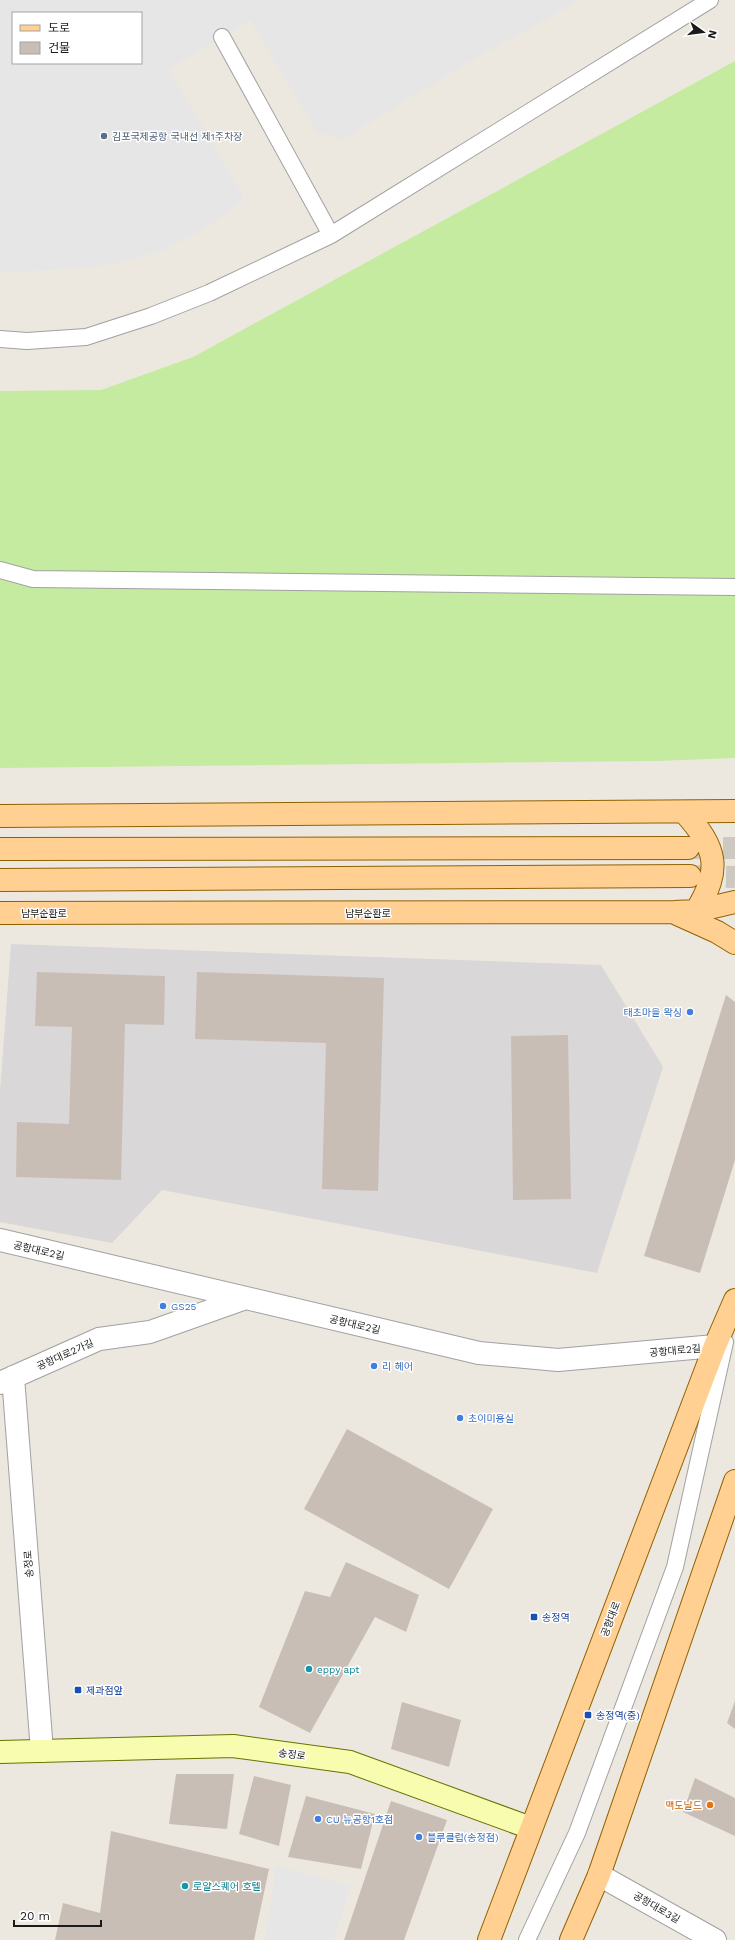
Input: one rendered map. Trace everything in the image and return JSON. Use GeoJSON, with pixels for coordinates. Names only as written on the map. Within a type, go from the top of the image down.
{"type":"FeatureCollection","features":[{"type":"Feature","properties":{"kind":"main road"},"geometry":{"type":"LineString","coordinates":[[0,816],[735,811]]}},
{"type":"Feature","properties":{"kind":"main road"},"geometry":{"type":"LineString","coordinates":[[684,812],[708,842],[713,865],[709,888],[696,911]]}},
{"type":"Feature","properties":{"kind":"main road"},"geometry":{"type":"LineString","coordinates":[[0,850],[688,848]]}},
{"type":"Feature","properties":{"kind":"main road"},"geometry":{"type":"LineString","coordinates":[[0,880],[690,876]]}},
{"type":"Feature","properties":{"kind":"main road","name":"남부순환로"},"geometry":{"type":"LineString","coordinates":[[0,913],[674,912],[696,911],[735,902]]}},
{"type":"Feature","properties":{"kind":"main road"},"geometry":{"type":"LineString","coordinates":[[674,912],[717,932],[735,943]]}},
{"type":"Feature","properties":{"kind":"main road","name":"공항대로"},"geometry":{"type":"LineString","coordinates":[[489,1940],[715,1346],[734,1301]]}},
{"type":"Feature","properties":{"kind":"main road"},"geometry":{"type":"LineString","coordinates":[[571,1940],[599,1875],[735,1481]]}},
{"type":"Feature","properties":{"kind":"street","name":"공항대로2길"},"geometry":{"type":"LineString","coordinates":[[0,1240],[479,1353],[558,1360],[715,1346]]}},
{"type":"Feature","properties":{"kind":"street","name":"공항대로2가길"},"geometry":{"type":"LineString","coordinates":[[6,1380],[99,1338],[150,1332],[246,1298]]}},
{"type":"Feature","properties":{"kind":"street","name":"송정로"},"geometry":{"type":"LineString","coordinates":[[6,1380],[42,1751]]}},
{"type":"Feature","properties":{"kind":"street","name":"송정로"},"geometry":{"type":"LineString","coordinates":[[0,1752],[233,1746],[350,1762],[531,1828]]}},
{"type":"Feature","properties":{"kind":"street","name":"공항대로3길"},"geometry":{"type":"LineString","coordinates":[[599,1875],[715,1940]]}},
{"type":"Feature","properties":{"kind":"lane"},"geometry":{"type":"LineString","coordinates":[[0,339],[27,341],[86,337],[151,316],[209,293],[331,234],[710,0]]}},
{"type":"Feature","properties":{"kind":"lane"},"geometry":{"type":"LineString","coordinates":[[222,37],[331,234]]}},
{"type":"Feature","properties":{"kind":"lane"},"geometry":{"type":"LineString","coordinates":[[0,570],[33,578],[735,587]]}},
{"type":"Feature","properties":{"kind":"lane"},"geometry":{"type":"LineString","coordinates":[[527,1940],[577,1833],[675,1567],[734,1301]]}},
{"type":"Feature","properties":{"kind":"shaded area","name":"김포국제공항 국내선 제1주차장"},"geometry":{"type":"Polygon","coordinates":[[[0,0],[581,0],[481,55],[343,139],[317,133],[250,20],[169,69],[244,198],[210,226],[164,250],[118,263],[88,267],[9,273],[0,272],[0,0]]]}},
{"type":"Feature","properties":{"kind":"shaded area"},"geometry":{"type":"Polygon","coordinates":[[[11,944],[601,965],[663,1067],[597,1273],[162,1190],[112,1243],[0,1222],[0,1092],[11,944]]]}},
{"type":"Feature","properties":{"kind":"shaded area"},"geometry":{"type":"Polygon","coordinates":[[[276,1866],[350,1886],[334,1940],[265,1940],[276,1866]]]}},
{"type":"Feature","properties":{"kind":"green space"},"geometry":{"type":"Polygon","coordinates":[[[735,61],[735,758],[657,761],[0,768],[0,391],[101,390],[193,357],[735,61]]]}},
{"type":"Feature","properties":{"kind":"building"},"geometry":{"type":"Polygon","coordinates":[[[37,972],[165,976],[164,1025],[125,1024],[121,1180],[16,1177],[17,1122],[69,1124],[72,1027],[35,1026],[37,972]]]}},
{"type":"Feature","properties":{"kind":"building"},"geometry":{"type":"Polygon","coordinates":[[[197,972],[384,978],[378,1191],[322,1189],[326,1043],[195,1039],[197,972]]]}},
{"type":"Feature","properties":{"kind":"building"},"geometry":{"type":"Polygon","coordinates":[[[726,995],[735,1002],[735,1160],[700,1273],[644,1256],[726,995]]]}},
{"type":"Feature","properties":{"kind":"building"},"geometry":{"type":"Polygon","coordinates":[[[568,1035],[571,1199],[513,1200],[511,1036],[568,1035]]]}},
{"type":"Feature","properties":{"kind":"building"},"geometry":{"type":"Polygon","coordinates":[[[347,1429],[493,1509],[449,1589],[304,1509],[347,1429]]]}},
{"type":"Feature","properties":{"kind":"building","name":"eppy apt"},"geometry":{"type":"Polygon","coordinates":[[[346,1562],[419,1595],[406,1632],[375,1617],[310,1733],[259,1707],[305,1591],[330,1597],[346,1562]]]}},
{"type":"Feature","properties":{"kind":"building"},"geometry":{"type":"Polygon","coordinates":[[[735,1701],[735,1729],[727,1723],[735,1701]]]}},
{"type":"Feature","properties":{"kind":"building"},"geometry":{"type":"Polygon","coordinates":[[[402,1702],[461,1720],[449,1767],[391,1749],[402,1702]]]}},
{"type":"Feature","properties":{"kind":"building"},"geometry":{"type":"Polygon","coordinates":[[[176,1774],[234,1774],[227,1829],[169,1824],[176,1774]]]}},
{"type":"Feature","properties":{"kind":"building"},"geometry":{"type":"Polygon","coordinates":[[[254,1776],[291,1785],[279,1846],[239,1834],[254,1776]]]}},
{"type":"Feature","properties":{"kind":"building","name":"맥도날드"},"geometry":{"type":"Polygon","coordinates":[[[695,1778],[735,1798],[735,1836],[683,1812],[695,1778]]]}},
{"type":"Feature","properties":{"kind":"building"},"geometry":{"type":"Polygon","coordinates":[[[306,1796],[375,1814],[361,1869],[288,1857],[306,1796]]]}},
{"type":"Feature","properties":{"kind":"building"},"geometry":{"type":"Polygon","coordinates":[[[391,1801],[447,1820],[404,1940],[344,1940],[391,1801]]]}},
{"type":"Feature","properties":{"kind":"building","name":"로얄스퀘어 호텔"},"geometry":{"type":"Polygon","coordinates":[[[111,1831],[269,1869],[254,1940],[55,1940],[63,1903],[100,1913],[111,1831]]]}},
{"type":"Feature","properties":{"kind":"tunnel"},"geometry":{"type":"LineString","coordinates":[[690,848],[735,848]]}},
{"type":"Feature","properties":{"kind":"tunnel"},"geometry":{"type":"LineString","coordinates":[[693,876],[735,877]]}},
{"type":"Feature","properties":{"kind":"place","name":"김포국제공항 국내선 제1주차장"},"geometry":{"type":"Point","coordinates":[104,136]}},
{"type":"Feature","properties":{"kind":"place","name":"태초마을 왁싱"},"geometry":{"type":"Point","coordinates":[690,1012]}},
{"type":"Feature","properties":{"kind":"place","name":"GS25"},"geometry":{"type":"Point","coordinates":[163,1306]}},
{"type":"Feature","properties":{"kind":"place","name":"리 헤어"},"geometry":{"type":"Point","coordinates":[374,1366]}},
{"type":"Feature","properties":{"kind":"place","name":"초이미용실"},"geometry":{"type":"Point","coordinates":[460,1418]}},
{"type":"Feature","properties":{"kind":"place","name":"송정역"},"geometry":{"type":"Point","coordinates":[534,1617]}},
{"type":"Feature","properties":{"kind":"place","name":"eppy apt"},"geometry":{"type":"Point","coordinates":[309,1669]}},
{"type":"Feature","properties":{"kind":"place","name":"제과점앞"},"geometry":{"type":"Point","coordinates":[78,1690]}},
{"type":"Feature","properties":{"kind":"place","name":"송정역(중)"},"geometry":{"type":"Point","coordinates":[588,1715]}},
{"type":"Feature","properties":{"kind":"place","name":"맥도날드"},"geometry":{"type":"Point","coordinates":[710,1805]}},
{"type":"Feature","properties":{"kind":"place","name":"CU 뉴공항1호점"},"geometry":{"type":"Point","coordinates":[318,1819]}},
{"type":"Feature","properties":{"kind":"place","name":"블루클럽(송정점)"},"geometry":{"type":"Point","coordinates":[419,1837]}},
{"type":"Feature","properties":{"kind":"place","name":"로얄스퀘어 호텔"},"geometry":{"type":"Point","coordinates":[185,1886]}}]}
